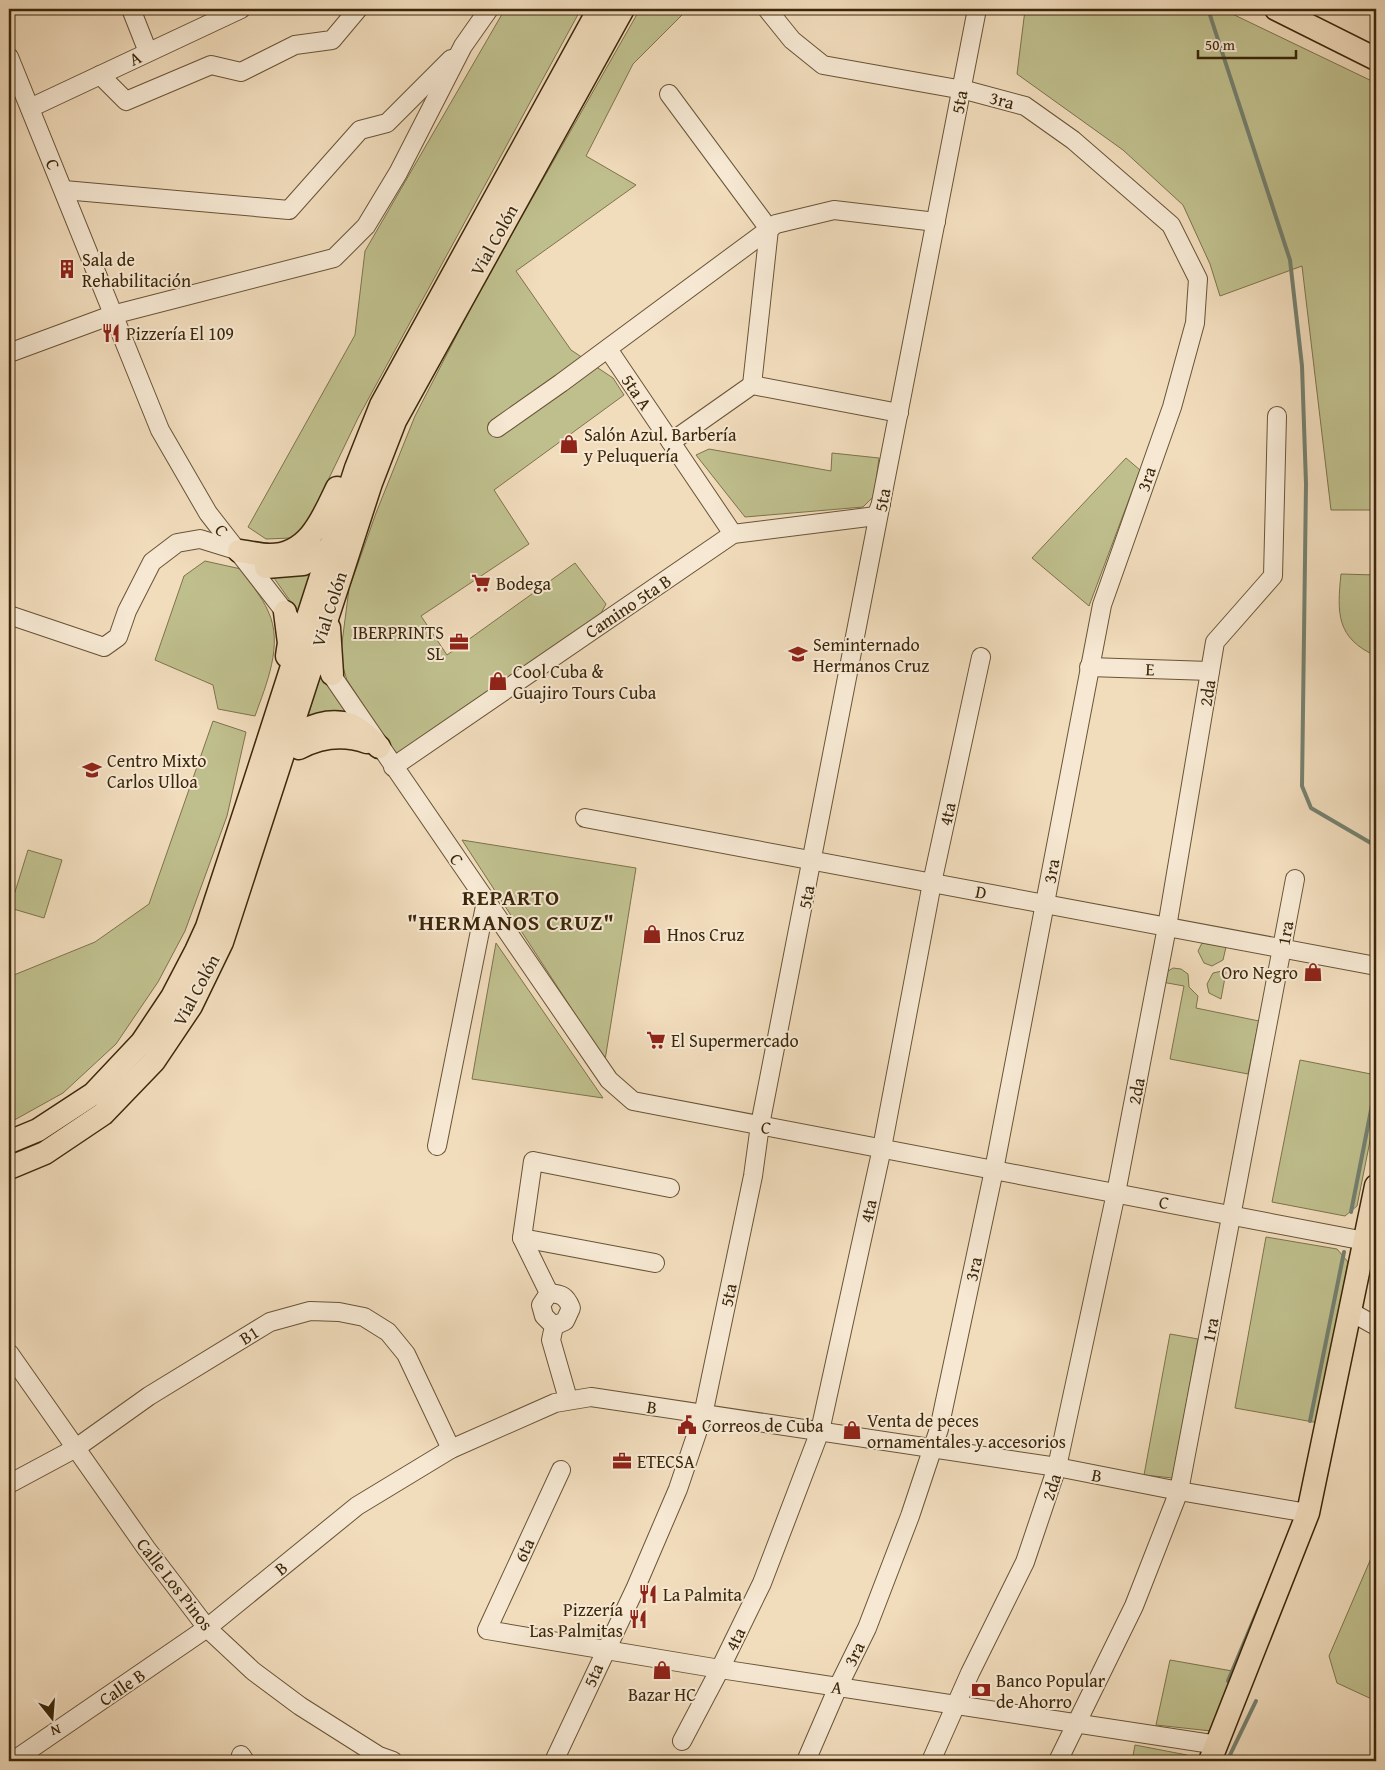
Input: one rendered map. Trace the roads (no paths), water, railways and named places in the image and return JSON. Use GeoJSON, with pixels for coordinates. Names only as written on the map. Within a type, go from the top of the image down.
{"type":"FeatureCollection","features":[{"type":"Feature","properties":{"kind":"main road","name":"Vial Colón"},"geometry":{"type":"LineString","coordinates":[[9,1142],[38,1130],[93,1094],[142,1042],[162,1012],[196,951],[207,927],[356,468],[381,406],[599,9]]}},
{"type":"Feature","properties":{"kind":"main road","name":"Vial Colón"},"geometry":{"type":"LineString","coordinates":[[9,1168],[45,1153],[102,1114],[154,1061],[191,1006],[222,942],[280,765],[314,653],[371,483],[395,422],[623,9]]}},
{"type":"Feature","properties":{"kind":"main road"},"geometry":{"type":"LineString","coordinates":[[1276,9],[1376,59]]}},
{"type":"Feature","properties":{"kind":"main road"},"geometry":{"type":"LineString","coordinates":[[245,559],[287,553],[301,545],[317,529],[359,440],[381,406]]}},
{"type":"Feature","properties":{"kind":"main road"},"geometry":{"type":"LineString","coordinates":[[245,559],[290,567],[302,564],[354,534]]}},
{"type":"Feature","properties":{"kind":"main road"},"geometry":{"type":"LineString","coordinates":[[329,609],[329,654],[332,674]]}},
{"type":"Feature","properties":{"kind":"main road"},"geometry":{"type":"LineString","coordinates":[[280,701],[289,643],[285,612]]}},
{"type":"Feature","properties":{"kind":"main road"},"geometry":{"type":"LineString","coordinates":[[266,747],[307,728],[333,721],[352,725],[379,746]]}},
{"type":"Feature","properties":{"kind":"main road"},"geometry":{"type":"LineString","coordinates":[[280,765],[296,750],[315,740],[358,739],[379,746]]}},
{"type":"Feature","properties":{"kind":"main road"},"geometry":{"type":"LineString","coordinates":[[1214,1753],[1308,1513],[1376,1186]]}},
{"type":"Feature","properties":{"kind":"street"},"geometry":{"type":"LineString","coordinates":[[131,9],[148,52]]}},
{"type":"Feature","properties":{"kind":"street","name":"A"},"geometry":{"type":"LineString","coordinates":[[30,108],[241,9]]}},
{"type":"Feature","properties":{"kind":"street"},"geometry":{"type":"LineString","coordinates":[[100,75],[126,101],[211,66],[241,72],[295,46],[332,40],[358,9]]}},
{"type":"Feature","properties":{"kind":"street"},"geometry":{"type":"LineString","coordinates":[[9,354],[112,315],[334,258],[366,226],[398,173],[463,46],[489,9]]}},
{"type":"Feature","properties":{"kind":"street","name":"3ra"},"geometry":{"type":"LineString","coordinates":[[767,9],[792,40],[823,65],[961,90],[1025,106],[1073,140],[1172,225],[1198,279],[1195,323],[1172,407],[1102,605],[994,1170],[933,1448],[910,1516],[867,1628],[838,1687],[806,1761]]}},
{"type":"Feature","properties":{"kind":"street","name":"5ta"},"geometry":{"type":"LineString","coordinates":[[554,1761],[636,1587],[678,1489],[703,1415],[752,1176],[760,1126],[813,862],[977,9]]}},
{"type":"Feature","properties":{"kind":"street"},"geometry":{"type":"LineString","coordinates":[[64,190],[289,210],[360,130],[388,123],[463,46]]}},
{"type":"Feature","properties":{"kind":"street","name":"C"},"geometry":{"type":"LineString","coordinates":[[9,57],[160,430],[208,513],[332,674],[393,767],[610,1080],[633,1101],[1366,1241]]}},
{"type":"Feature","properties":{"kind":"street"},"geometry":{"type":"LineString","coordinates":[[669,94],[769,229],[752,386]]}},
{"type":"Feature","properties":{"kind":"street"},"geometry":{"type":"LineString","coordinates":[[497,428],[608,349],[776,224],[834,210],[936,222]]}},
{"type":"Feature","properties":{"kind":"street","name":"5ta A"},"geometry":{"type":"LineString","coordinates":[[608,349],[733,534]]}},
{"type":"Feature","properties":{"kind":"street"},"geometry":{"type":"LineString","coordinates":[[671,442],[752,386],[899,412]]}},
{"type":"Feature","properties":{"kind":"street","name":"2da"},"geometry":{"type":"LineString","coordinates":[[931,1761],[955,1705],[1026,1562],[1057,1467],[1116,1193],[1167,926],[1215,642],[1273,576],[1277,416]]}},
{"type":"Feature","properties":{"kind":"street","name":"Camino 5ta B"},"geometry":{"type":"LineString","coordinates":[[393,767],[733,534],[876,516],[881,503]]}},
{"type":"Feature","properties":{"kind":"street"},"geometry":{"type":"LineString","coordinates":[[9,615],[104,647],[118,637],[127,611],[152,562],[177,543],[200,539],[245,559]]}},
{"type":"Feature","properties":{"kind":"street","name":"4ta"},"geometry":{"type":"LineString","coordinates":[[682,1741],[762,1583],[820,1431],[882,1148],[932,883],[980,657]]}},
{"type":"Feature","properties":{"kind":"street","name":"E"},"geometry":{"type":"LineString","coordinates":[[1089,667],[1210,671]]}},
{"type":"Feature","properties":{"kind":"street","name":"D"},"geometry":{"type":"LineString","coordinates":[[585,818],[1376,966]]}},
{"type":"Feature","properties":{"kind":"street","name":"1ra"},"geometry":{"type":"LineString","coordinates":[[1058,1761],[1134,1606],[1179,1491],[1295,878]]}},
{"type":"Feature","properties":{"kind":"street"},"geometry":{"type":"LineString","coordinates":[[437,1146],[486,901]]}},
{"type":"Feature","properties":{"kind":"street"},"geometry":{"type":"LineString","coordinates":[[549,1294],[522,1238],[533,1161],[670,1188]]}},
{"type":"Feature","properties":{"kind":"street"},"geometry":{"type":"LineString","coordinates":[[522,1238],[655,1263]]}},
{"type":"Feature","properties":{"kind":"street"},"geometry":{"type":"LineString","coordinates":[[549,1294],[560,1294],[567,1298],[572,1308],[565,1321],[554,1326]]}},
{"type":"Feature","properties":{"kind":"street"},"geometry":{"type":"LineString","coordinates":[[549,1294],[541,1305],[544,1316],[554,1326]]}},
{"type":"Feature","properties":{"kind":"street","name":"B1"},"geometry":{"type":"LineString","coordinates":[[9,1484],[76,1448],[149,1396],[270,1322],[310,1311],[339,1312],[364,1317],[388,1332],[406,1354],[451,1449]]}},
{"type":"Feature","properties":{"kind":"street"},"geometry":{"type":"LineString","coordinates":[[1351,1312],[1376,1326]]}},
{"type":"Feature","properties":{"kind":"street"},"geometry":{"type":"LineString","coordinates":[[554,1326],[551,1340],[568,1399]]}},
{"type":"Feature","properties":{"kind":"street","name":"Calle Los Pinos"},"geometry":{"type":"LineString","coordinates":[[9,1353],[146,1548],[207,1628],[254,1672],[300,1706],[380,1756],[393,1761]]}},
{"type":"Feature","properties":{"kind":"street","name":"B"},"geometry":{"type":"LineString","coordinates":[[207,1628],[357,1506],[451,1449],[568,1399],[590,1397],[1057,1467],[1179,1491],[1308,1513]]}},
{"type":"Feature","properties":{"kind":"street","name":"6ta"},"geometry":{"type":"LineString","coordinates":[[487,1630],[561,1470]]}},
{"type":"Feature","properties":{"kind":"street","name":"Calle B"},"geometry":{"type":"LineString","coordinates":[[13,1761],[207,1628]]}},
{"type":"Feature","properties":{"kind":"street","name":"A"},"geometry":{"type":"LineString","coordinates":[[487,1630],[720,1669],[1075,1724],[1214,1753]]}},
{"type":"Feature","properties":{"kind":"waterway"},"geometry":{"type":"LineString","coordinates":[[1208,9],[1290,260],[1302,366],[1306,484],[1302,786],[1311,808],[1376,846]]}},
{"type":"Feature","properties":{"kind":"waterway"},"geometry":{"type":"LineString","coordinates":[[1351,1212],[1373,1100]]}},
{"type":"Feature","properties":{"kind":"waterway"},"geometry":{"type":"LineString","coordinates":[[1310,1421],[1344,1252]]}},
{"type":"Feature","properties":{"kind":"waterway"},"geometry":{"type":"LineString","coordinates":[[1228,1681],[1262,1600]]}},
{"type":"Feature","properties":{"kind":"waterway"},"geometry":{"type":"LineString","coordinates":[[1229,1757],[1256,1701]]}},
{"type":"Feature","properties":{"kind":"place","name":"Sala de Rehabilitación"},"geometry":{"type":"Point","coordinates":[67,269]}},
{"type":"Feature","properties":{"kind":"place","name":"Pizzería El 109"},"geometry":{"type":"Point","coordinates":[111,333]}},
{"type":"Feature","properties":{"kind":"place","name":"Salón Azul. Barbería y Peluquería"},"geometry":{"type":"Point","coordinates":[569,444]}},
{"type":"Feature","properties":{"kind":"place","name":"Bodega"},"geometry":{"type":"Point","coordinates":[481,583]}},
{"type":"Feature","properties":{"kind":"place","name":"IBERPRINTS SL"},"geometry":{"type":"Point","coordinates":[459,642]}},
{"type":"Feature","properties":{"kind":"place","name":"Seminternado Hermanos Cruz"},"geometry":{"type":"Point","coordinates":[798,654]}},
{"type":"Feature","properties":{"kind":"place","name":"Cool Cuba & Guajiro Tours Cuba"},"geometry":{"type":"Point","coordinates":[498,681]}},
{"type":"Feature","properties":{"kind":"place","name":"Centro Mixto Carlos Ulloa"},"geometry":{"type":"Point","coordinates":[92,770]}},
{"type":"Feature","properties":{"kind":"place","name":"Hnos Cruz"},"geometry":{"type":"Point","coordinates":[652,934]}},
{"type":"Feature","properties":{"kind":"place","name":"Oro Negro"},"geometry":{"type":"Point","coordinates":[1313,972]}},
{"type":"Feature","properties":{"kind":"place","name":"El Supermercado"},"geometry":{"type":"Point","coordinates":[656,1040]}},
{"type":"Feature","properties":{"kind":"place","name":"Correos de Cuba"},"geometry":{"type":"Point","coordinates":[687,1425]}},
{"type":"Feature","properties":{"kind":"place","name":"Venta de peces ornamentales y accesorios"},"geometry":{"type":"Point","coordinates":[852,1430]}},
{"type":"Feature","properties":{"kind":"place","name":"ETECSA"},"geometry":{"type":"Point","coordinates":[622,1461]}},
{"type":"Feature","properties":{"kind":"place","name":"La Palmita"},"geometry":{"type":"Point","coordinates":[648,1594]}},
{"type":"Feature","properties":{"kind":"place","name":"Pizzería Las Palmitas"},"geometry":{"type":"Point","coordinates":[638,1619]}},
{"type":"Feature","properties":{"kind":"place","name":"Bazar HC"},"geometry":{"type":"Point","coordinates":[662,1670]}},
{"type":"Feature","properties":{"kind":"place","name":"Banco Popular de Ahorro"},"geometry":{"type":"Point","coordinates":[981,1690]}},
{"type":"Feature","properties":{"kind":"district","name":"REPARTO \"HERMANOS CRUZ\""},"geometry":{"type":"Point","coordinates":[511,910]}}]}
